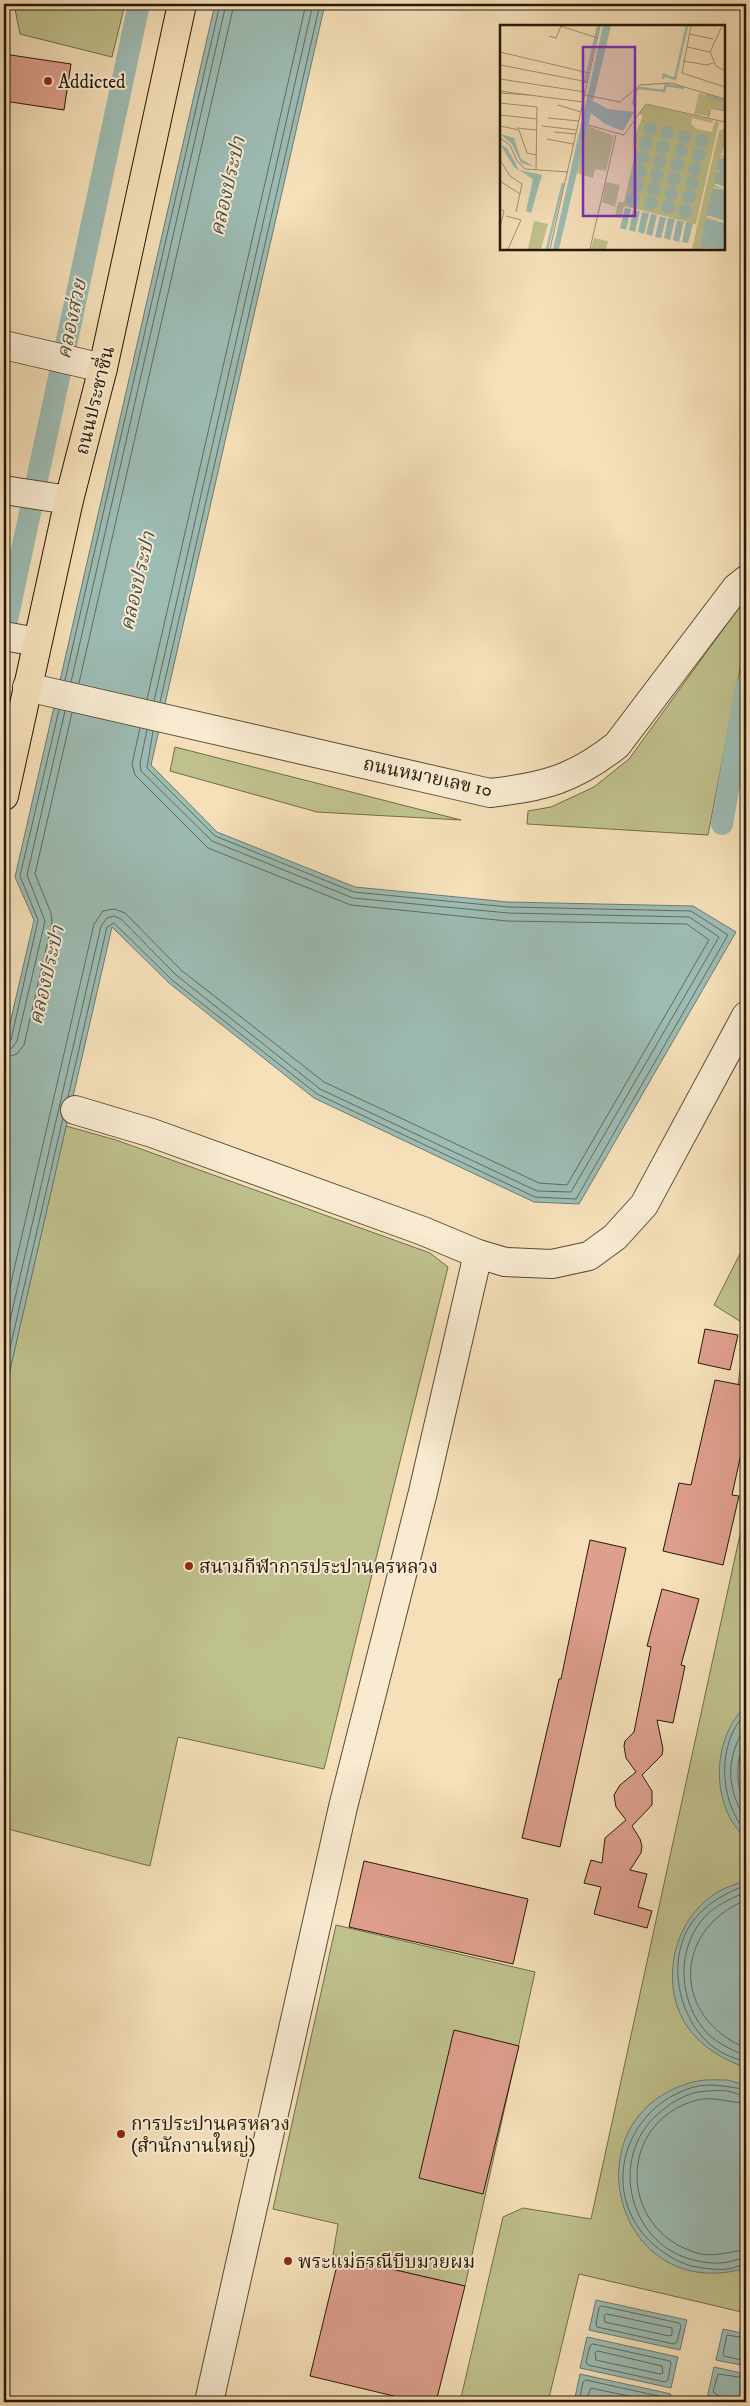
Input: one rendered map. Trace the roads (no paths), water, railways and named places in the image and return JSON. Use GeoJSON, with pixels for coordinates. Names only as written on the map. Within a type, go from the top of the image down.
{"type":"FeatureCollection","features":[{"type":"Feature","properties":{"kind":"main road","name":"ถนนประชาชื่น"},"geometry":{"type":"LineString","coordinates":[[5,787],[39,689],[19,639],[93,366],[182,4]]}},
{"type":"Feature","properties":{"kind":"street"},"geometry":{"type":"LineString","coordinates":[[4,345],[93,366]]}},
{"type":"Feature","properties":{"kind":"street"},"geometry":{"type":"LineString","coordinates":[[5,490],[57,498]]}},
{"type":"Feature","properties":{"kind":"street","name":"ถนนหมายเลข 10"},"geometry":{"type":"LineString","coordinates":[[39,689],[490,793],[530,788],[567,777],[593,764],[617,745],[736,588],[746,580]]}},
{"type":"Feature","properties":{"kind":"street"},"geometry":{"type":"LineString","coordinates":[[74,1110],[152,1133],[423,1231],[478,1254],[505,1262],[552,1264],[589,1256],[615,1237],[644,1205],[746,1016]]}},
{"type":"Feature","properties":{"kind":"street"},"geometry":{"type":"LineString","coordinates":[[209,2402],[342,1807],[423,1492],[478,1254]]}},
{"type":"Feature","properties":{"kind":"water","name":"คลองประปา"},"geometry":{"type":"Polygon","coordinates":[[[215,4],[325,4],[151,765],[217,832],[355,887],[508,902],[693,906],[736,932],[579,1204],[534,1202],[314,1098],[169,983],[112,927],[4,1396],[4,1049],[34,920],[15,877],[215,4]]]}},
{"type":"Feature","properties":{"kind":"water"},"geometry":{"type":"Polygon","coordinates":[[[746,1706],[746,1838],[734,1825],[726,1809],[721,1791],[719,1772],[726,1736],[734,1720],[746,1706]]]}},
{"type":"Feature","properties":{"kind":"water"},"geometry":{"type":"Polygon","coordinates":[[[746,1880],[746,2068],[706,2047],[695,2036],[683,2019],[675,2000],[672,1980],[674,1959],[679,1939],[689,1920],[702,1904],[718,1892],[746,1880]]]}},
{"type":"Feature","properties":{"kind":"water"},"geometry":{"type":"Polygon","coordinates":[[[727,2080],[746,2085],[746,2268],[701,2273],[664,2260],[638,2235],[622,2202],[619,2166],[629,2131],[653,2101],[693,2082],[727,2080]]]}},
{"type":"Feature","properties":{"kind":"water"},"geometry":{"type":"Polygon","coordinates":[[[596,2300],[687,2320],[680,2350],[589,2330],[596,2300]]]}},
{"type":"Feature","properties":{"kind":"water"},"geometry":{"type":"Polygon","coordinates":[[[723,2329],[746,2334],[746,2366],[716,2360],[723,2329]]]}},
{"type":"Feature","properties":{"kind":"water"},"geometry":{"type":"Polygon","coordinates":[[[587,2337],[678,2357],[671,2388],[580,2368],[587,2337]]]}},
{"type":"Feature","properties":{"kind":"water"},"geometry":{"type":"Polygon","coordinates":[[[714,2367],[746,2374],[746,2402],[728,2402],[707,2398],[714,2367]]]}},
{"type":"Feature","properties":{"kind":"water"},"geometry":{"type":"Polygon","coordinates":[[[580,2374],[671,2394],[669,2402],[574,2402],[580,2374]]]}},
{"type":"Feature","properties":{"kind":"waterway","name":"คลองส่วย"},"geometry":{"type":"LineString","coordinates":[[4,634],[139,4]]}},
{"type":"Feature","properties":{"kind":"waterway"},"geometry":{"type":"LineString","coordinates":[[722,824],[746,688]]}},
{"type":"Feature","properties":{"kind":"place","name":"Addicted"},"geometry":{"type":"Point","coordinates":[48,81]}},
{"type":"Feature","properties":{"kind":"place","name":"สนามกีฬาการประปานครหลวง"},"geometry":{"type":"Point","coordinates":[189,1566]}},
{"type":"Feature","properties":{"kind":"place","name":"การประปานครหลวง (สำนักงานใหญ่)"},"geometry":{"type":"Point","coordinates":[121,2134]}},
{"type":"Feature","properties":{"kind":"place","name":"พระแม่ธรณีบีบมวยผม"},"geometry":{"type":"Point","coordinates":[288,2261]}}]}
